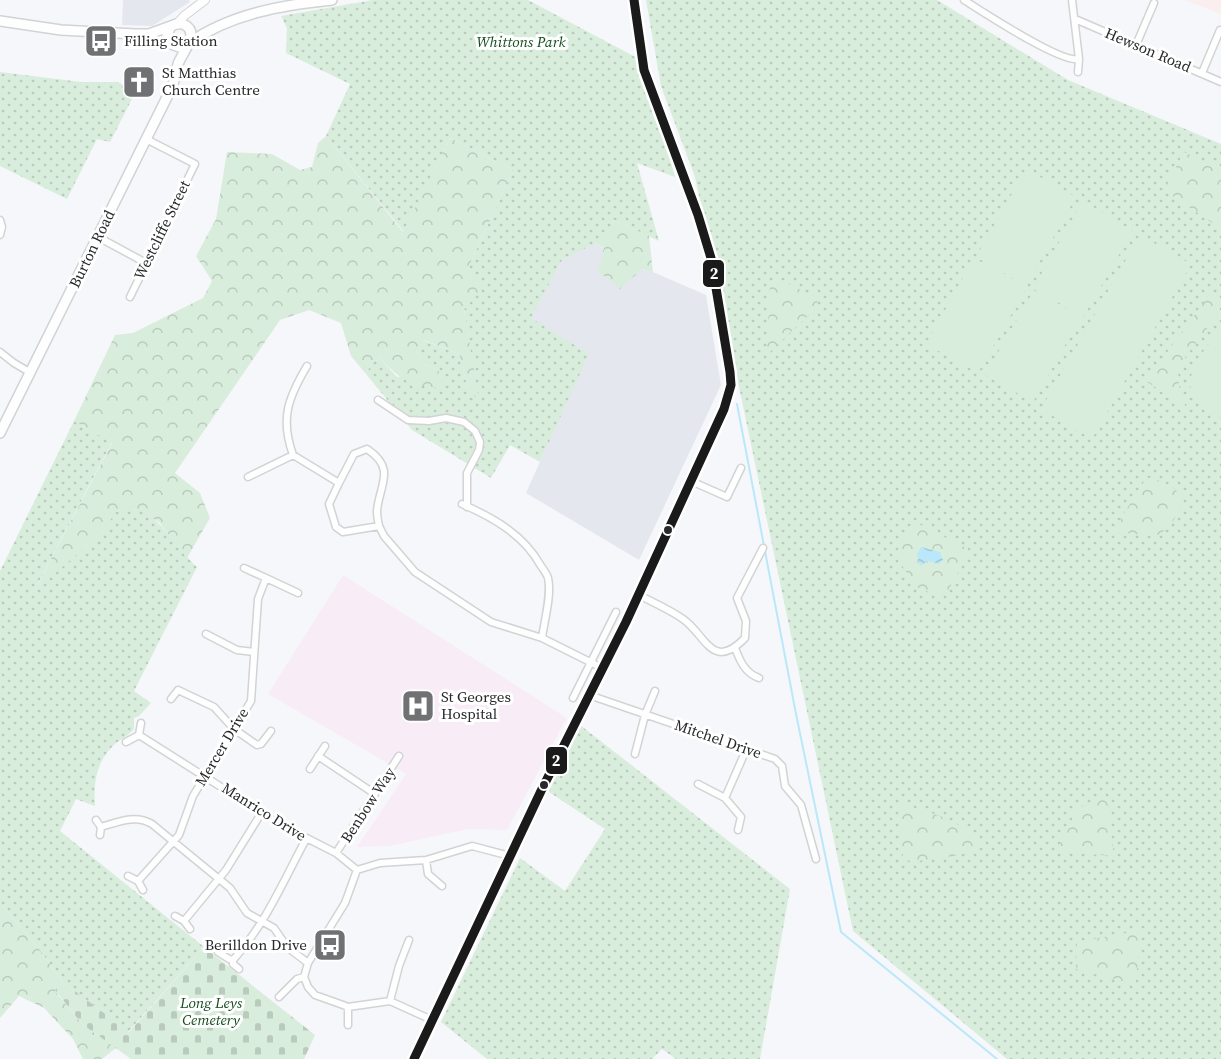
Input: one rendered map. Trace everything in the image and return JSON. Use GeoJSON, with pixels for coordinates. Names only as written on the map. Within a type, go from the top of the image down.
{"type":"FeatureCollection","features":[{"type":"Feature","properties":{"kind":"main road"},"geometry":{"type":"LineString","coordinates":[[148,34],[179,47],[207,30],[278,7],[332,0]]}},
{"type":"Feature","properties":{"kind":"main road"},"geometry":{"type":"LineString","coordinates":[[0,21],[61,30],[148,34],[181,26],[207,30]]}},
{"type":"Feature","properties":{"kind":"main road"},"geometry":{"type":"LineString","coordinates":[[178,64],[167,32],[181,26]]}},
{"type":"Feature","properties":{"kind":"main road"},"geometry":{"type":"LineString","coordinates":[[181,26],[191,37],[188,43]]}},
{"type":"Feature","properties":{"kind":"main road","name":"Burton Road"},"geometry":{"type":"LineString","coordinates":[[0,433],[147,139],[172,87],[178,64],[188,43]]}},
{"type":"Feature","properties":{"kind":"street"},"geometry":{"type":"LineString","coordinates":[[181,26],[193,9],[205,0]]}},
{"type":"Feature","properties":{"kind":"street"},"geometry":{"type":"LineString","coordinates":[[414,1059],[691,481],[727,402],[731,385],[711,258],[700,221],[644,70],[634,0]]}},
{"type":"Feature","properties":{"kind":"street"},"geometry":{"type":"LineString","coordinates":[[964,0],[1045,48],[1073,61],[1079,59]]}},
{"type":"Feature","properties":{"kind":"street"},"geometry":{"type":"LineString","coordinates":[[1072,0],[1079,59],[1078,72]]}},
{"type":"Feature","properties":{"kind":"street"},"geometry":{"type":"LineString","coordinates":[[1136,45],[1154,3]]}},
{"type":"Feature","properties":{"kind":"street","name":"Hewson Road"},"geometry":{"type":"LineString","coordinates":[[1075,19],[1221,82]]}},
{"type":"Feature","properties":{"kind":"street"},"geometry":{"type":"LineString","coordinates":[[1202,74],[1220,30]]}},
{"type":"Feature","properties":{"kind":"street","name":"Westcliffe Street"},"geometry":{"type":"LineString","coordinates":[[130,297],[195,164],[147,139]]}},
{"type":"Feature","properties":{"kind":"street"},"geometry":{"type":"LineString","coordinates":[[0,220],[2,227],[0,235]]}},
{"type":"Feature","properties":{"kind":"street"},"geometry":{"type":"LineString","coordinates":[[98,237],[146,262]]}},
{"type":"Feature","properties":{"kind":"street"},"geometry":{"type":"LineString","coordinates":[[0,352],[31,373]]}},
{"type":"Feature","properties":{"kind":"street"},"geometry":{"type":"LineString","coordinates":[[307,366],[294,387],[286,415],[287,439],[293,455],[339,483]]}},
{"type":"Feature","properties":{"kind":"street"},"geometry":{"type":"LineString","coordinates":[[378,400],[408,420],[429,421],[446,418],[464,422],[475,431],[480,442],[479,450],[467,473],[465,506],[488,516],[516,535],[537,558],[548,578],[548,599],[542,638]]}},
{"type":"Feature","properties":{"kind":"street"},"geometry":{"type":"LineString","coordinates":[[379,526],[343,532],[336,527],[329,504],[354,454],[367,449],[375,455],[384,471],[383,489],[377,510],[379,526],[384,536],[415,572],[491,622],[542,638],[602,668]]}},
{"type":"Feature","properties":{"kind":"street"},"geometry":{"type":"LineString","coordinates":[[248,477],[293,455]]}},
{"type":"Feature","properties":{"kind":"street"},"geometry":{"type":"LineString","coordinates":[[691,481],[727,497],[741,468]]}},
{"type":"Feature","properties":{"kind":"street"},"geometry":{"type":"LineString","coordinates":[[637,594],[684,620],[707,647],[722,651],[735,648],[746,638],[746,621],[737,598],[763,548]]}},
{"type":"Feature","properties":{"kind":"street"},"geometry":{"type":"LineString","coordinates":[[244,568],[298,594]]}},
{"type":"Feature","properties":{"kind":"street","name":"Mercer Drive"},"geometry":{"type":"LineString","coordinates":[[138,881],[179,835],[193,796],[251,700],[258,599],[266,578]]}},
{"type":"Feature","properties":{"kind":"street"},"geometry":{"type":"LineString","coordinates":[[573,698],[616,612]]}},
{"type":"Feature","properties":{"kind":"street"},"geometry":{"type":"LineString","coordinates":[[206,634],[237,650],[254,652]]}},
{"type":"Feature","properties":{"kind":"street"},"geometry":{"type":"LineString","coordinates":[[735,648],[746,670],[752,676],[759,678]]}},
{"type":"Feature","properties":{"kind":"street"},"geometry":{"type":"LineString","coordinates":[[171,699],[178,690],[214,707],[234,729],[257,745],[261,744],[271,731]]}},
{"type":"Feature","properties":{"kind":"street"},"geometry":{"type":"LineString","coordinates":[[635,754],[645,715],[656,691]]}},
{"type":"Feature","properties":{"kind":"street","name":"Mitchel Drive"},"geometry":{"type":"LineString","coordinates":[[589,695],[700,731],[775,759],[782,766],[785,786],[801,805],[816,859]]}},
{"type":"Feature","properties":{"kind":"street"},"geometry":{"type":"LineString","coordinates":[[126,742],[139,735],[141,723]]}},
{"type":"Feature","properties":{"kind":"street","name":"Manrico Drive"},"geometry":{"type":"LineString","coordinates":[[139,735],[306,839],[336,853],[357,870]]}},
{"type":"Feature","properties":{"kind":"street"},"geometry":{"type":"LineString","coordinates":[[310,769],[325,746]]}},
{"type":"Feature","properties":{"kind":"street"},"geometry":{"type":"LineString","coordinates":[[725,798],[746,750]]}},
{"type":"Feature","properties":{"kind":"street"},"geometry":{"type":"LineString","coordinates":[[318,756],[375,794]]}},
{"type":"Feature","properties":{"kind":"street","name":"Benbow Way"},"geometry":{"type":"LineString","coordinates":[[336,853],[399,756]]}},
{"type":"Feature","properties":{"kind":"street"},"geometry":{"type":"LineString","coordinates":[[698,784],[725,798],[741,817],[738,830]]}},
{"type":"Feature","properties":{"kind":"street"},"geometry":{"type":"LineString","coordinates":[[184,921],[219,879],[262,812]]}},
{"type":"Feature","properties":{"kind":"street"},"geometry":{"type":"LineString","coordinates":[[101,827],[126,819],[143,819],[152,824],[219,879],[237,896],[247,913],[274,928],[287,947],[308,963]]}},
{"type":"Feature","properties":{"kind":"street"},"geometry":{"type":"LineString","coordinates":[[96,820],[101,827],[100,835]]}},
{"type":"Feature","properties":{"kind":"street"},"geometry":{"type":"LineString","coordinates":[[233,960],[262,921],[306,839]]}},
{"type":"Feature","properties":{"kind":"street"},"geometry":{"type":"LineString","coordinates":[[432,1020],[390,1001],[348,1007],[315,995],[308,987],[304,977],[308,963],[345,903],[357,870],[380,863],[426,861],[472,846],[510,856]]}},
{"type":"Feature","properties":{"kind":"street"},"geometry":{"type":"LineString","coordinates":[[426,861],[428,874],[442,886]]}},
{"type":"Feature","properties":{"kind":"street"},"geometry":{"type":"LineString","coordinates":[[128,876],[138,881],[144,890]]}},
{"type":"Feature","properties":{"kind":"street"},"geometry":{"type":"LineString","coordinates":[[175,916],[184,921],[190,929]]}},
{"type":"Feature","properties":{"kind":"street"},"geometry":{"type":"LineString","coordinates":[[390,1001],[399,966],[409,940]]}},
{"type":"Feature","properties":{"kind":"street"},"geometry":{"type":"LineString","coordinates":[[218,952],[233,960]]}},
{"type":"Feature","properties":{"kind":"street"},"geometry":{"type":"LineString","coordinates":[[233,960],[233,964],[239,969]]}},
{"type":"Feature","properties":{"kind":"street"},"geometry":{"type":"LineString","coordinates":[[279,997],[297,979],[304,977]]}},
{"type":"Feature","properties":{"kind":"street"},"geometry":{"type":"LineString","coordinates":[[348,1007],[348,1025]]}},
{"type":"Feature","properties":{"kind":"shaded area"},"geometry":{"type":"Polygon","coordinates":[[[123,0],[189,0],[190,2],[152,26],[122,25],[123,0]]]}},
{"type":"Feature","properties":{"kind":"shaded area"},"geometry":{"type":"Polygon","coordinates":[[[1184,0],[1221,0],[1221,14],[1184,0]]]}},
{"type":"Feature","properties":{"kind":"shaded area"},"geometry":{"type":"Polygon","coordinates":[[[594,243],[642,269],[706,295],[721,385],[639,560],[526,493],[588,354],[530,318],[562,260],[594,243]]]}},
{"type":"Feature","properties":{"kind":"shaded area","name":"St Georges Hospital"},"geometry":{"type":"Polygon","coordinates":[[[343,575],[567,718],[507,830],[468,829],[390,846],[357,847],[406,774],[268,694],[343,575]]]}},
{"type":"Feature","properties":{"kind":"green space","name":"Whittons Park"},"geometry":{"type":"Polygon","coordinates":[[[373,0],[528,0],[641,60],[675,177],[637,163],[659,241],[614,220],[612,233],[608,237],[562,260],[531,318],[589,354],[540,462],[510,445],[491,478],[412,430],[366,374],[372,362],[381,359],[397,377],[440,372],[425,364],[416,351],[423,340],[459,354],[468,389],[468,338],[464,309],[482,287],[471,277],[469,266],[513,170],[450,138],[404,232],[326,136],[350,84],[286,53],[287,28],[281,16],[373,0]]]}},
{"type":"Feature","properties":{"kind":"green space"},"geometry":{"type":"Polygon","coordinates":[[[646,0],[937,0],[1068,80],[1221,144],[1221,1059],[1007,1059],[853,931],[695,177],[661,86],[646,0]]]}},
{"type":"Feature","properties":{"kind":"green space"},"geometry":{"type":"Polygon","coordinates":[[[0,72],[81,82],[118,82],[136,91],[110,142],[97,139],[67,199],[0,166],[0,72]]]}},
{"type":"Feature","properties":{"kind":"green space"},"geometry":{"type":"Polygon","coordinates":[[[326,136],[403,232],[450,138],[513,170],[469,266],[471,277],[483,287],[464,310],[478,394],[475,397],[468,389],[459,354],[424,340],[416,351],[425,364],[440,372],[447,382],[438,388],[406,380],[381,359],[372,362],[366,374],[351,356],[341,323],[309,310],[280,320],[175,473],[200,493],[210,518],[187,558],[159,522],[136,509],[116,512],[102,532],[33,593],[112,443],[74,421],[115,335],[133,333],[203,298],[212,281],[196,256],[216,219],[227,152],[272,154],[300,170],[312,167],[318,143],[326,136]]]}},
{"type":"Feature","properties":{"kind":"green space"},"geometry":{"type":"Polygon","coordinates":[[[1184,152],[1221,169],[1221,229],[1164,190],[1184,152]]]}},
{"type":"Feature","properties":{"kind":"green space"},"geometry":{"type":"Polygon","coordinates":[[[1026,169],[1076,197],[1026,286],[976,257],[1026,169]]]}},
{"type":"Feature","properties":{"kind":"green space"},"geometry":{"type":"Polygon","coordinates":[[[1083,201],[1133,231],[1083,317],[1033,288],[1083,201]]]}},
{"type":"Feature","properties":{"kind":"green space"},"geometry":{"type":"Polygon","coordinates":[[[614,220],[649,236],[653,272],[642,269],[620,289],[598,271],[604,248],[594,243],[608,235],[612,230],[614,220]]]}},
{"type":"Feature","properties":{"kind":"green space"},"geometry":{"type":"Polygon","coordinates":[[[1140,235],[1191,264],[1092,439],[1041,409],[1140,235]]]}},
{"type":"Feature","properties":{"kind":"green space"},"geometry":{"type":"Polygon","coordinates":[[[974,258],[1027,287],[978,373],[926,344],[974,258]]]}},
{"type":"Feature","properties":{"kind":"green space"},"geometry":{"type":"Polygon","coordinates":[[[776,278],[818,298],[816,308],[769,353],[767,350],[770,282],[776,278]]]}},
{"type":"Feature","properties":{"kind":"green space"},"geometry":{"type":"Polygon","coordinates":[[[1034,290],[1081,317],[1033,402],[985,375],[1034,290]]]}},
{"type":"Feature","properties":{"kind":"green space"},"geometry":{"type":"Polygon","coordinates":[[[1209,295],[1217,297],[1220,311],[1178,367],[1179,386],[1186,408],[1146,381],[1209,295]]]}},
{"type":"Feature","properties":{"kind":"green space"},"geometry":{"type":"Polygon","coordinates":[[[1221,328],[1221,418],[1201,405],[1193,396],[1190,386],[1195,365],[1221,328]]]}},
{"type":"Feature","properties":{"kind":"green space"},"geometry":{"type":"Polygon","coordinates":[[[74,421],[112,442],[34,591],[102,532],[115,512],[127,509],[143,511],[160,524],[197,567],[134,691],[151,703],[139,716],[134,718],[134,729],[109,750],[100,764],[95,788],[95,806],[76,799],[60,831],[204,947],[128,1032],[63,982],[36,945],[0,903],[0,571],[74,421]]]}},
{"type":"Feature","properties":{"kind":"green space"},"geometry":{"type":"Polygon","coordinates":[[[1151,477],[1172,487],[1184,497],[1174,520],[1165,530],[1155,536],[1117,532],[1116,526],[1145,480],[1151,477]]]}},
{"type":"Feature","properties":{"kind":"green space"},"geometry":{"type":"Polygon","coordinates":[[[917,523],[968,549],[968,555],[946,594],[939,596],[918,588],[895,556],[909,526],[917,523]]]}},
{"type":"Feature","properties":{"kind":"green space"},"geometry":{"type":"Polygon","coordinates":[[[580,725],[790,889],[760,1059],[676,1059],[662,1049],[652,1059],[487,1059],[441,1022],[520,858],[565,891],[605,829],[546,790],[580,725]]]}},
{"type":"Feature","properties":{"kind":"green space"},"geometry":{"type":"Polygon","coordinates":[[[1105,796],[1108,802],[1114,856],[1062,852],[1058,848],[1077,809],[1105,796]]]}},
{"type":"Feature","properties":{"kind":"green space"},"geometry":{"type":"Polygon","coordinates":[[[902,804],[953,822],[981,842],[981,847],[960,855],[911,862],[903,857],[898,808],[902,804]]]}},
{"type":"Feature","properties":{"kind":"green space"},"geometry":{"type":"Polygon","coordinates":[[[0,903],[36,945],[63,982],[55,991],[82,1024],[116,1048],[102,1059],[83,1059],[73,1039],[44,1008],[19,996],[0,1018],[0,903]]]}},
{"type":"Feature","properties":{"kind":"green space"},"geometry":{"type":"Polygon","coordinates":[[[1142,930],[1135,985],[1076,969],[1077,942],[1142,930]]]}},
{"type":"Feature","properties":{"kind":"green space","name":"Long Leys Cemetery"},"geometry":{"type":"Polygon","coordinates":[[[204,947],[315,1035],[304,1059],[131,1059],[82,1024],[55,990],[63,982],[129,1032],[204,947]]]}},
{"type":"Feature","properties":{"kind":"water"},"geometry":{"type":"Polygon","coordinates":[[[921,547],[940,552],[943,560],[939,564],[928,561],[920,566],[917,554],[921,547]]]}},
{"type":"Feature","properties":{"kind":"waterway"},"geometry":{"type":"LineString","coordinates":[[737,404],[796,714],[841,932],[997,1059]]}},
{"type":"Feature","properties":{"kind":"transit line","name":"2"},"geometry":{"type":"LineString","coordinates":[[414,1059],[541,791],[626,622],[724,409],[731,385],[711,258],[698,215],[644,70],[634,0]]}},
{"type":"Feature","properties":{"kind":"place","name":"Filling Station"},"geometry":{"type":"Point","coordinates":[101,41]}},
{"type":"Feature","properties":{"kind":"place","name":"St Matthias Church Centre"},"geometry":{"type":"Point","coordinates":[139,82]}},
{"type":"Feature","properties":{"kind":"place","name":"St Georges Hospital"},"geometry":{"type":"Point","coordinates":[418,706]}},
{"type":"Feature","properties":{"kind":"place","name":"Berilldon Drive"},"geometry":{"type":"Point","coordinates":[330,945]}}]}
